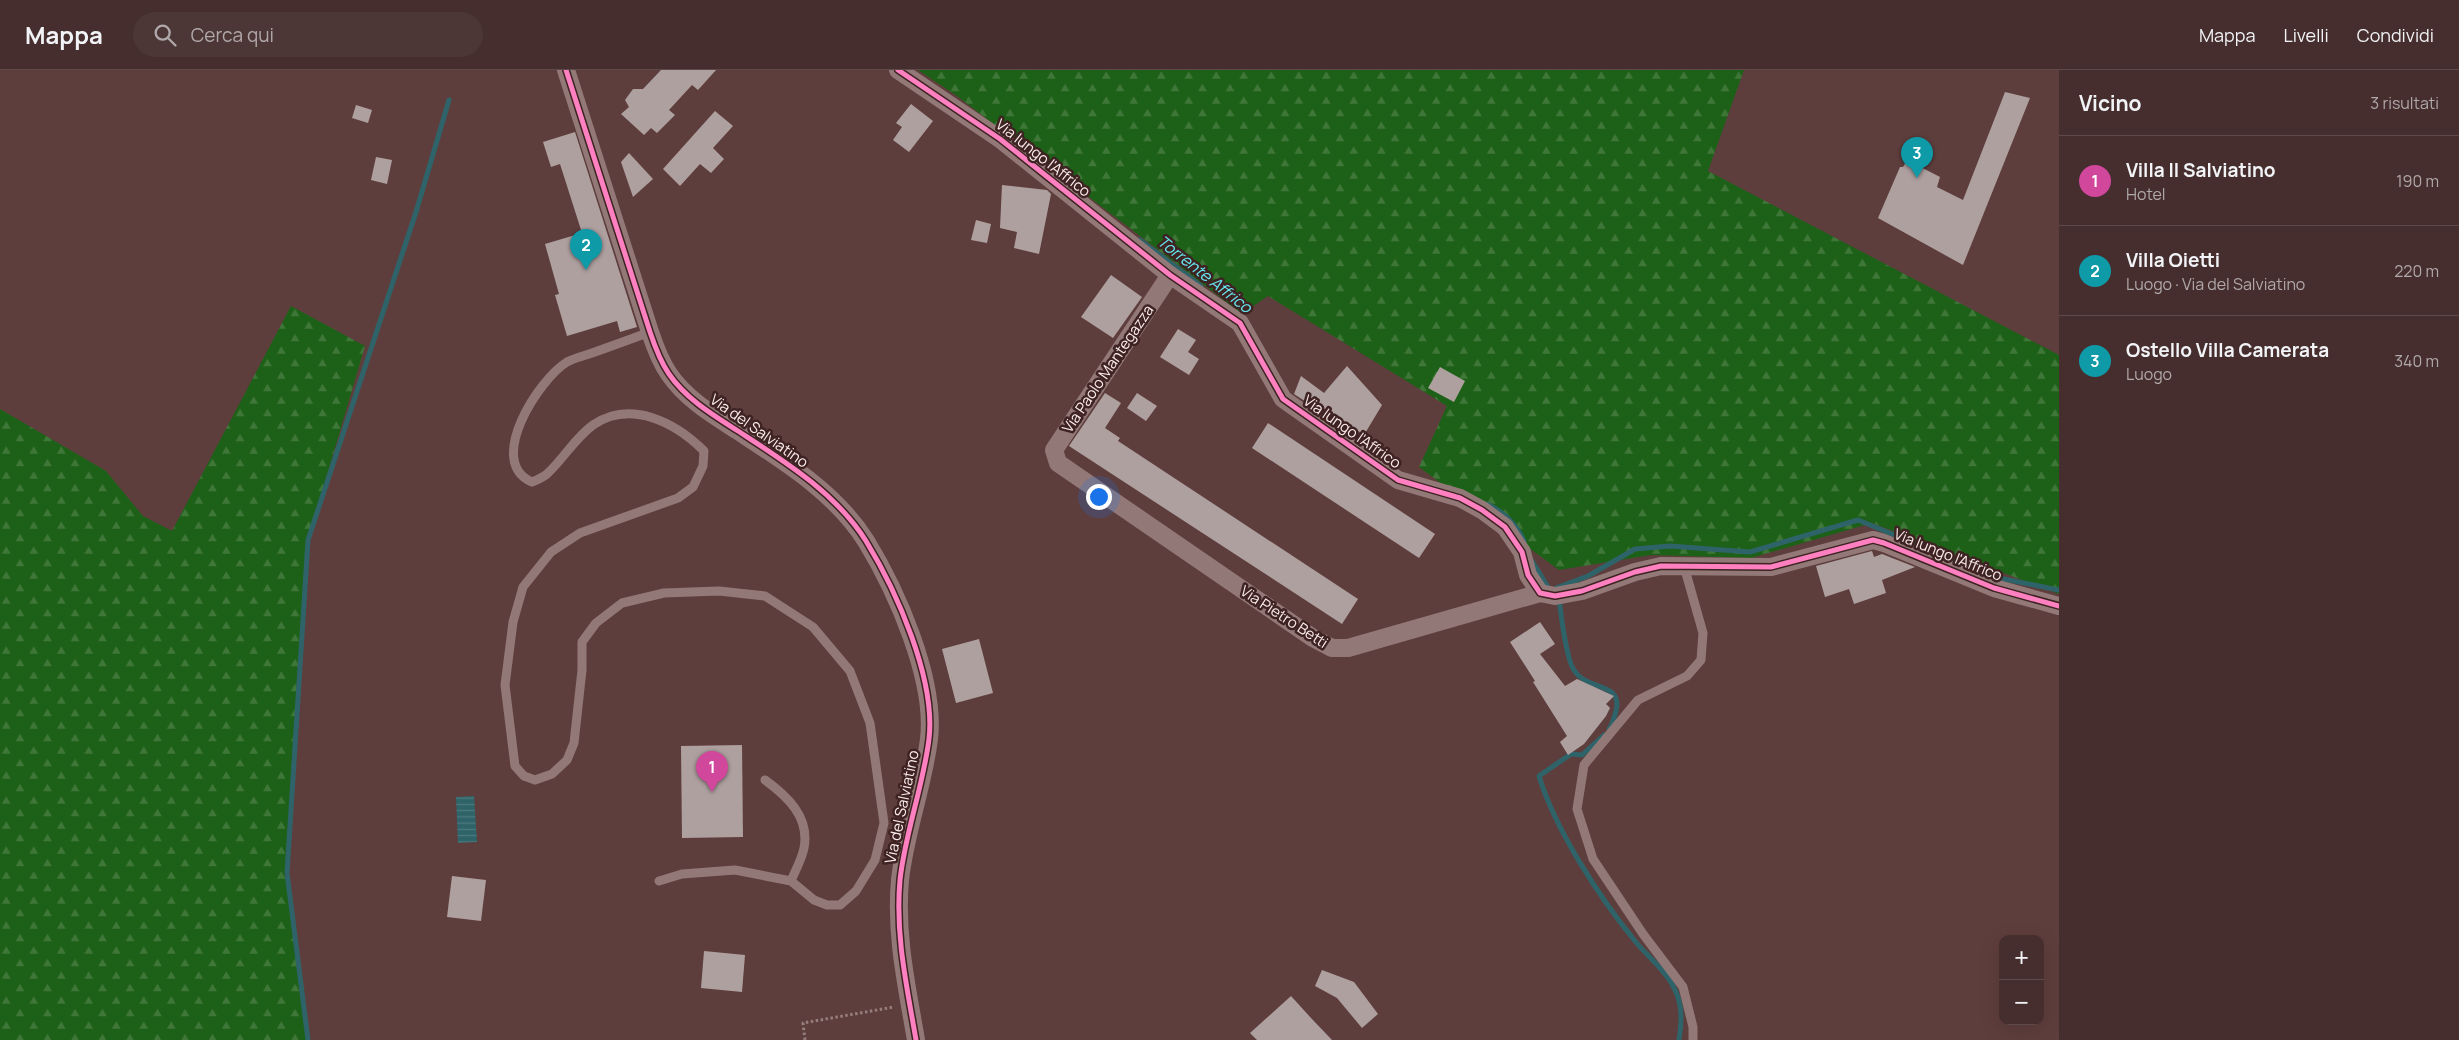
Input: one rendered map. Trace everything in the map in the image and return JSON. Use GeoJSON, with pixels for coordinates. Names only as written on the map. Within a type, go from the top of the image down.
{"type":"FeatureCollection","features":[{"type":"Feature","properties":{"kind":"street","name":"Via del Salviatino"},"geometry":{"type":"LineString","coordinates":[[566,70],[650,332],[663,364],[685,393],[717,418],[808,480],[850,518],[883,570],[904,618],[919,662],[928,701],[929,727],[924,767],[900,880],[898,918],[902,964],[916,1040]]}},
{"type":"Feature","properties":{"kind":"street","name":"Via lungo l'Affrico"},"geometry":{"type":"LineString","coordinates":[[898,70],[1000,139],[1170,275],[1240,323],[1283,399],[1398,480],[1460,498],[1482,510],[1505,527],[1522,552],[1528,575],[1540,592],[1555,596],[1582,591],[1635,572],[1661,566],[1771,567],[1873,540],[1994,588],[2059,606]]}},
{"type":"Feature","properties":{"kind":"street","name":"Via Paolo Mantegazza"},"geometry":{"type":"LineString","coordinates":[[1058,464],[1054,450],[1170,275]]}},
{"type":"Feature","properties":{"kind":"street","name":"Via Pietro Betti"},"geometry":{"type":"LineString","coordinates":[[1058,464],[1312,638],[1332,648],[1348,648],[1540,592]]}},
{"type":"Feature","properties":{"kind":"lane"},"geometry":{"type":"LineString","coordinates":[[650,332],[567,362],[544,382],[519,423],[514,448],[514,462],[524,479],[532,482],[548,474],[563,454],[593,426],[610,417],[632,414],[660,420],[686,434],[704,451],[703,466],[693,487],[678,498],[580,533],[551,552],[523,587],[513,622],[505,685],[515,766],[524,776],[535,780],[552,774],[567,760],[574,743],[582,670],[582,642],[596,623],[622,603],[664,593],[719,591],[765,596],[813,627],[850,671],[870,723],[884,823],[874,860],[856,891],[840,905],[827,905],[814,900],[791,881],[735,870],[682,874],[659,881]]}},
{"type":"Feature","properties":{"kind":"lane"},"geometry":{"type":"LineString","coordinates":[[1684,566],[1703,633],[1701,660],[1687,676],[1638,700],[1584,765],[1577,809],[1593,859],[1643,934],[1683,987],[1693,1028],[1693,1040]]}},
{"type":"Feature","properties":{"kind":"lane"},"geometry":{"type":"LineString","coordinates":[[765,780],[788,799],[800,815],[804,847],[791,881]]}},
{"type":"Feature","properties":{"kind":"path"},"geometry":{"type":"LineString","coordinates":[[805,1040],[803,1023],[910,1004]]}},
{"type":"Feature","properties":{"kind":"green space"},"geometry":{"type":"Polygon","coordinates":[[[918,70],[1744,70],[1708,171],[2059,355],[2059,594],[1872,523],[1751,558],[1651,555],[1559,570],[1419,467],[1447,406],[1268,296],[1242,314],[957,96],[918,70]]]}},
{"type":"Feature","properties":{"kind":"green space"},"geometry":{"type":"Polygon","coordinates":[[[291,306],[365,346],[308,540],[287,873],[308,1040],[0,1040],[0,409],[106,471],[143,516],[172,531],[291,306]]]}},
{"type":"Feature","properties":{"kind":"water"},"geometry":{"type":"Polygon","coordinates":[[[474,796],[477,842],[458,843],[456,797],[474,796]]]}},
{"type":"Feature","properties":{"kind":"building"},"geometry":{"type":"Polygon","coordinates":[[[661,70],[716,70],[698,90],[692,85],[669,110],[675,115],[657,133],[651,128],[644,135],[621,114],[629,107],[625,100],[633,89],[643,89],[661,70]]]}},
{"type":"Feature","properties":{"kind":"building"},"geometry":{"type":"Polygon","coordinates":[[[2005,92],[2030,98],[1963,265],[1878,218],[1900,167],[1903,167],[1907,160],[1940,177],[1937,187],[1963,200],[2005,92]]]}},
{"type":"Feature","properties":{"kind":"building"},"geometry":{"type":"Polygon","coordinates":[[[911,104],[933,121],[909,152],[893,140],[902,127],[896,123],[911,104]]]}},
{"type":"Feature","properties":{"kind":"building"},"geometry":{"type":"Polygon","coordinates":[[[356,105],[372,110],[368,123],[352,118],[356,105]]]}},
{"type":"Feature","properties":{"kind":"building"},"geometry":{"type":"Polygon","coordinates":[[[715,111],[733,126],[713,148],[724,159],[711,173],[700,164],[680,186],[663,169],[715,111]]]}},
{"type":"Feature","properties":{"kind":"building"},"geometry":{"type":"Polygon","coordinates":[[[575,132],[637,327],[620,332],[617,321],[567,336],[555,295],[559,294],[545,244],[582,233],[560,164],[551,167],[543,142],[575,132]]]}},
{"type":"Feature","properties":{"kind":"building"},"geometry":{"type":"Polygon","coordinates":[[[629,153],[653,179],[633,197],[621,162],[629,153]]]}},
{"type":"Feature","properties":{"kind":"building"},"geometry":{"type":"Polygon","coordinates":[[[376,157],[392,160],[387,184],[371,180],[376,157]]]}},
{"type":"Feature","properties":{"kind":"building"},"geometry":{"type":"Polygon","coordinates":[[[1002,185],[1047,190],[1051,194],[1039,254],[1014,248],[1017,232],[1000,228],[1002,185]]]}},
{"type":"Feature","properties":{"kind":"building"},"geometry":{"type":"Polygon","coordinates":[[[976,220],[991,224],[987,243],[971,240],[976,220]]]}},
{"type":"Feature","properties":{"kind":"building"},"geometry":{"type":"Polygon","coordinates":[[[1111,275],[1142,297],[1113,338],[1081,317],[1111,275]]]}},
{"type":"Feature","properties":{"kind":"building"},"geometry":{"type":"Polygon","coordinates":[[[1178,329],[1196,340],[1188,352],[1199,359],[1189,375],[1160,357],[1178,329]]]}},
{"type":"Feature","properties":{"kind":"building"},"geometry":{"type":"Polygon","coordinates":[[[1347,366],[1382,405],[1364,435],[1319,405],[1317,409],[1294,394],[1301,376],[1324,393],[1347,366]]]}},
{"type":"Feature","properties":{"kind":"building"},"geometry":{"type":"Polygon","coordinates":[[[1440,367],[1465,381],[1454,402],[1428,388],[1440,367]]]}},
{"type":"Feature","properties":{"kind":"building"},"geometry":{"type":"Polygon","coordinates":[[[1105,393],[1121,403],[1105,428],[1120,438],[1118,441],[1358,599],[1342,624],[1069,446],[1105,393]]]}},
{"type":"Feature","properties":{"kind":"building"},"geometry":{"type":"Polygon","coordinates":[[[1137,393],[1157,406],[1146,421],[1127,408],[1137,393]]]}},
{"type":"Feature","properties":{"kind":"building"},"geometry":{"type":"Polygon","coordinates":[[[1268,423],[1435,534],[1419,558],[1252,448],[1268,423]]]}},
{"type":"Feature","properties":{"kind":"building"},"geometry":{"type":"Polygon","coordinates":[[[1872,551],[1874,557],[1882,554],[1915,567],[1882,580],[1886,593],[1854,604],[1849,589],[1825,597],[1816,566],[1872,551]]]}},
{"type":"Feature","properties":{"kind":"building"},"geometry":{"type":"Polygon","coordinates":[[[1540,622],[1555,644],[1540,654],[1565,686],[1577,679],[1614,696],[1606,704],[1610,708],[1606,716],[1584,744],[1568,755],[1560,742],[1567,736],[1510,642],[1540,622]]]}},
{"type":"Feature","properties":{"kind":"building"},"geometry":{"type":"Polygon","coordinates":[[[979,639],[993,693],[956,703],[942,649],[979,639]]]}},
{"type":"Feature","properties":{"kind":"building"},"geometry":{"type":"Polygon","coordinates":[[[742,745],[743,837],[682,838],[681,746],[742,745]]]}},
{"type":"Feature","properties":{"kind":"building"},"geometry":{"type":"Polygon","coordinates":[[[452,876],[486,880],[481,921],[447,917],[452,876]]]}},
{"type":"Feature","properties":{"kind":"building"},"geometry":{"type":"Polygon","coordinates":[[[704,951],[745,955],[742,992],[701,988],[704,951]]]}},
{"type":"Feature","properties":{"kind":"building"},"geometry":{"type":"Polygon","coordinates":[[[1322,970],[1354,982],[1378,1014],[1362,1028],[1337,998],[1315,986],[1322,970]]]}},
{"type":"Feature","properties":{"kind":"building"},"geometry":{"type":"Polygon","coordinates":[[[1291,996],[1332,1040],[1257,1040],[1250,1033],[1291,996]]]}},
{"type":"Feature","properties":{"kind":"waterway"},"geometry":{"type":"LineString","coordinates":[[308,1040],[287,873],[308,540],[416,212],[449,100]]}},
{"type":"Feature","properties":{"kind":"waterway","name":"Torrente Affrico"},"geometry":{"type":"LineString","coordinates":[[1140,240],[1201,286]]}},
{"type":"Feature","properties":{"kind":"waterway","name":"Torrente Affrico"},"geometry":{"type":"LineString","coordinates":[[1487,504],[1499,510],[1509,519],[1518,529],[1524,541]]}},
{"type":"Feature","properties":{"kind":"waterway","name":"Torrente Affrico"},"geometry":{"type":"LineString","coordinates":[[1556,588],[1588,576],[1635,549],[1670,546],[1750,552],[1858,520],[1999,578],[2059,590]]}},
{"type":"Feature","properties":{"kind":"waterway","name":"Torrente Affrico"},"geometry":{"type":"LineString","coordinates":[[1532,561],[1548,587]]}},
{"type":"Feature","properties":{"kind":"waterway"},"geometry":{"type":"LineString","coordinates":[[1559,599],[1565,640],[1571,664],[1576,673],[1584,680],[1614,694],[1617,701],[1616,711],[1609,729]]}},
{"type":"Feature","properties":{"kind":"waterway"},"geometry":{"type":"LineString","coordinates":[[1604,735],[1582,755],[1571,754],[1539,776],[1546,797],[1567,840],[1593,883],[1621,923],[1664,973],[1676,991],[1681,1011],[1679,1040]]}},
{"type":"Feature","properties":{"kind":"cycle path"},"geometry":{"type":"LineString","coordinates":[[566,70],[650,332],[666,369],[683,391],[700,406],[791,466],[840,508],[854,524],[878,561],[901,609],[911,636],[920,663],[930,715],[929,739],[923,775],[902,862],[899,900],[900,941],[916,1040]]}},
{"type":"Feature","properties":{"kind":"cycle path"},"geometry":{"type":"LineString","coordinates":[[898,70],[1000,139],[1170,275],[1240,323],[1283,399],[1398,480],[1460,498],[1482,510],[1505,527],[1522,552],[1528,575],[1540,593],[1555,596],[1582,591],[1635,572],[1661,566],[1771,567],[1873,540],[1994,588],[2059,606]]}},
{"type":"Feature","properties":{"kind":"place","name":"Ostello Villa Camerata"},"geometry":{"type":"Point","coordinates":[1917,178]}},
{"type":"Feature","properties":{"kind":"place","name":"Villa Oietti"},"geometry":{"type":"Point","coordinates":[586,270]}},
{"type":"Feature","properties":{"kind":"place","name":"Villa Il Salviatino"},"geometry":{"type":"Point","coordinates":[712,792]}}]}
